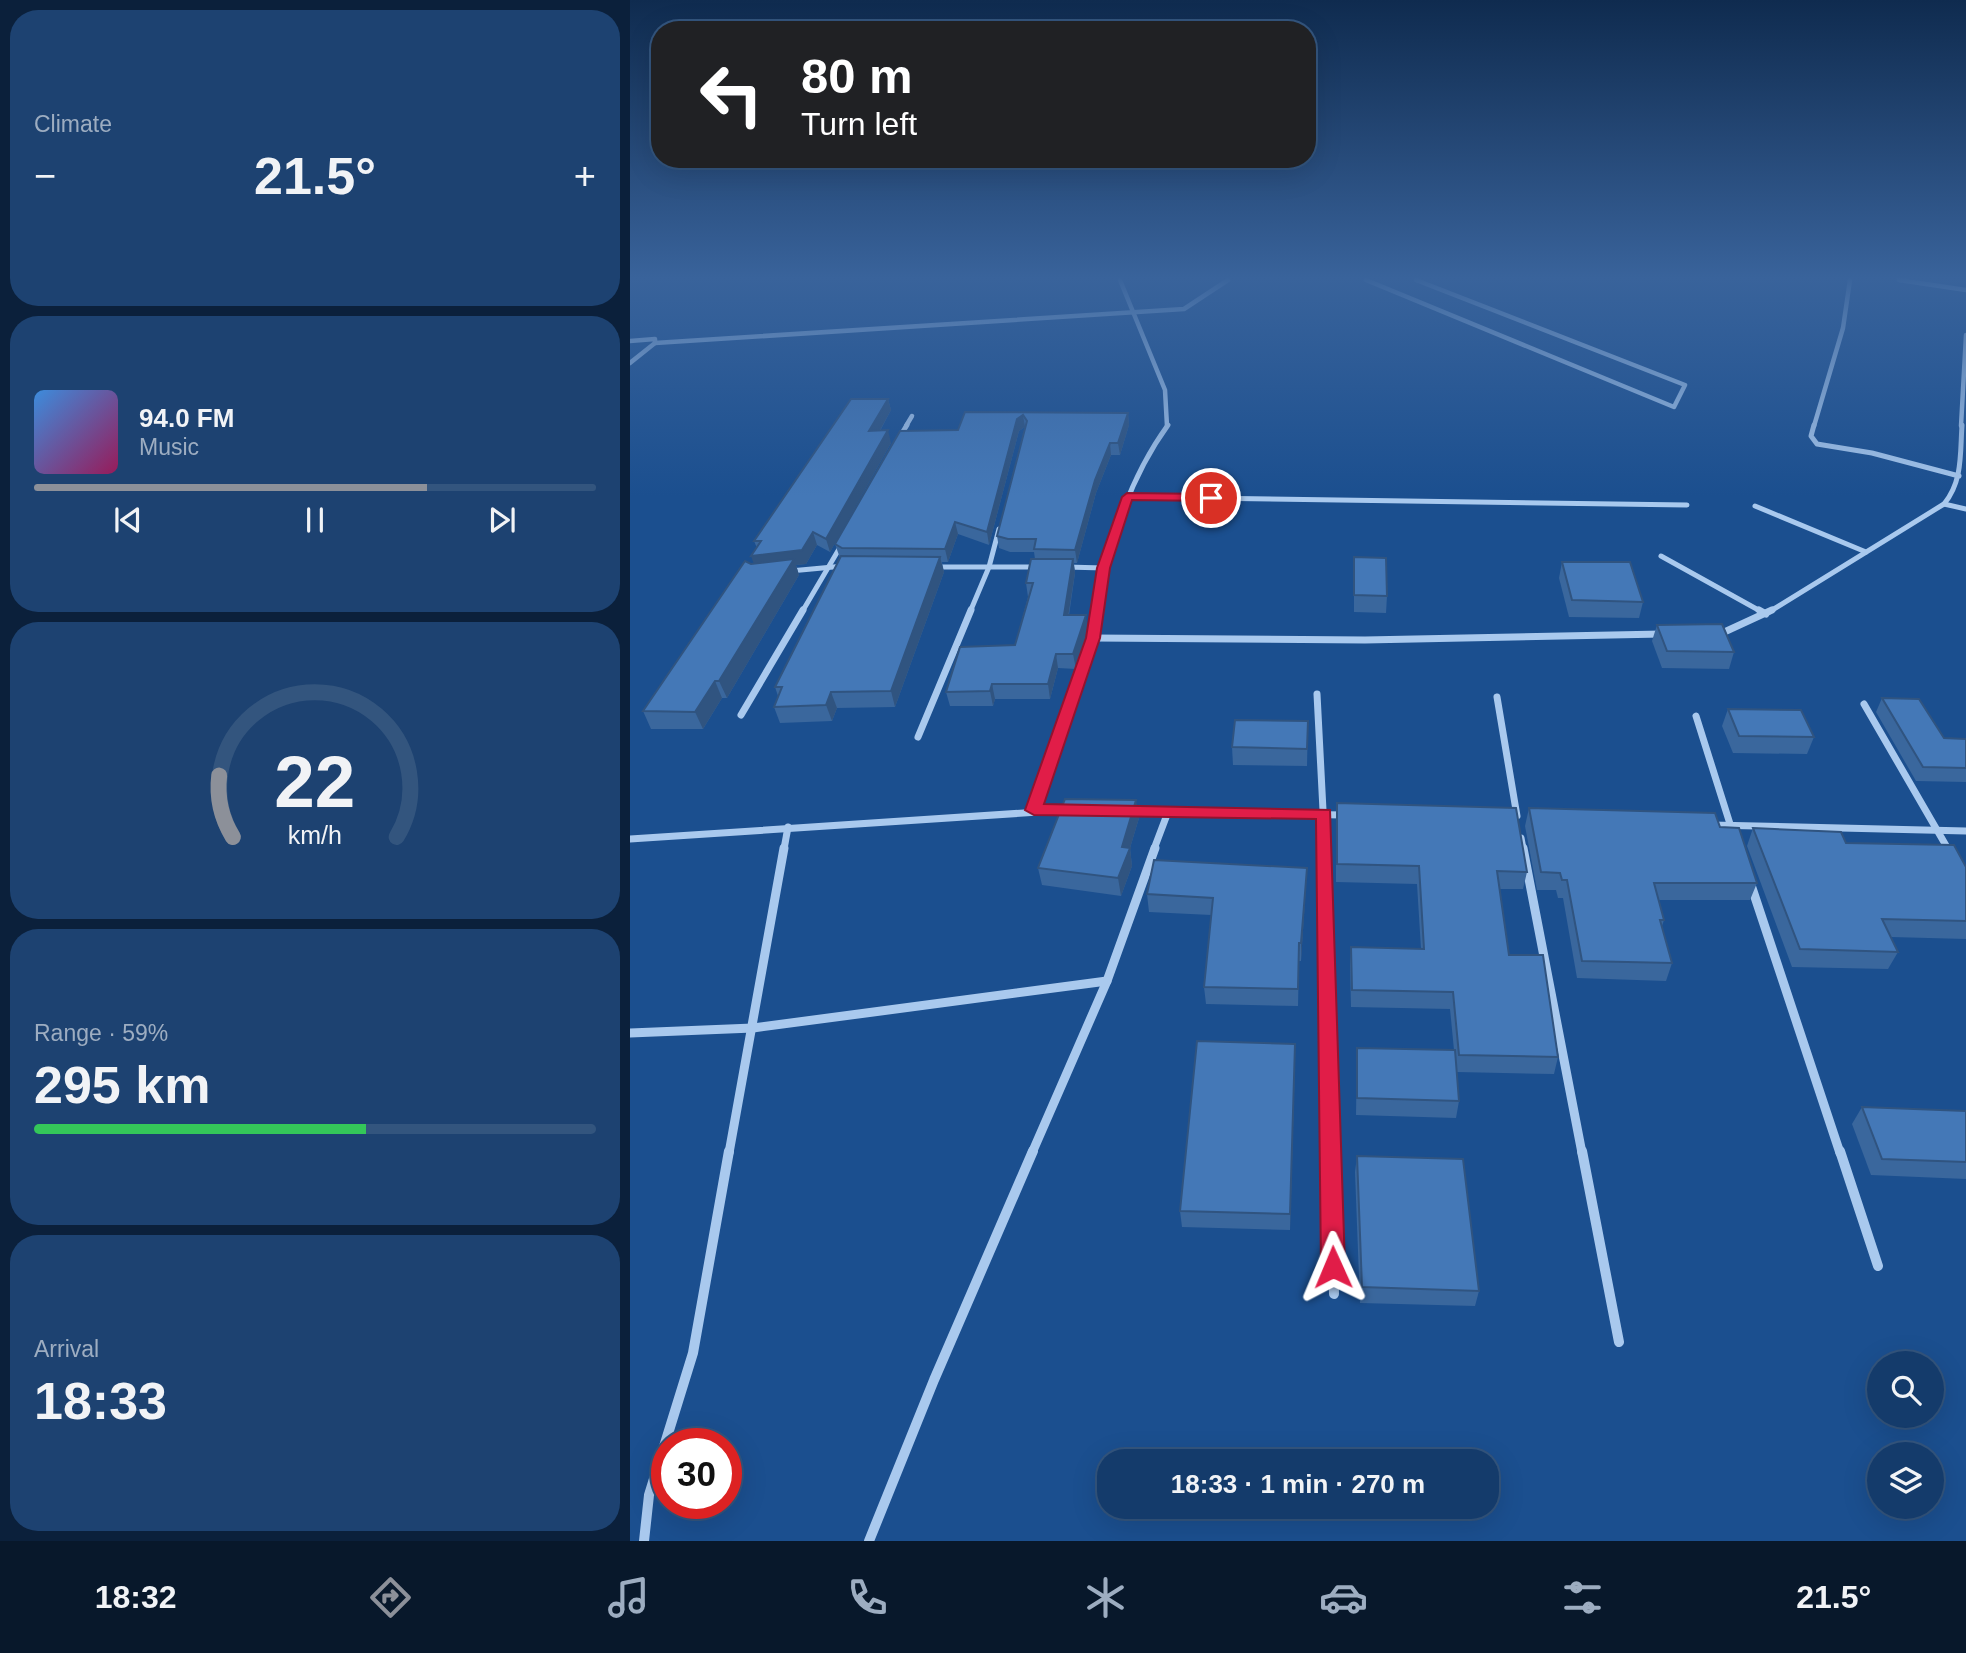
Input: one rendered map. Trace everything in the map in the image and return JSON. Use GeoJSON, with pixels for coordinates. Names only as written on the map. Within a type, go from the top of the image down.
{"type":"FeatureCollection","features":[{"type":"Feature","properties":{"kind":"street"},"geometry":{"type":"LineString","coordinates":[[630,363],[644,352]]}},
{"type":"Feature","properties":{"kind":"street"},"geometry":{"type":"LineString","coordinates":[[1034,810],[1093,638],[1104,568],[1127,497],[1149,449],[1168,425],[1165,390],[1150,352]]}},
{"type":"Feature","properties":{"kind":"street"},"geometry":{"type":"LineString","coordinates":[[1539,352],[1674,407],[1685,385],[1599,352]]}},
{"type":"Feature","properties":{"kind":"street"},"geometry":{"type":"LineString","coordinates":[[1836,352],[1811,436],[1817,444],[1872,453],[1959,476]]}},
{"type":"Feature","properties":{"kind":"street"},"geometry":{"type":"LineString","coordinates":[[1711,634],[1723,634],[1766,614],[1944,504],[1954,492],[1959,476],[1965,352]]}},
{"type":"Feature","properties":{"kind":"street"},"geometry":{"type":"LineString","coordinates":[[893,450],[912,416]]}},
{"type":"Feature","properties":{"kind":"street"},"geometry":{"type":"LineString","coordinates":[[1127,497],[1687,505]]}},
{"type":"Feature","properties":{"kind":"street"},"geometry":{"type":"LineString","coordinates":[[1944,504],[1966,509]]}},
{"type":"Feature","properties":{"kind":"street"},"geometry":{"type":"LineString","coordinates":[[1755,506],[1866,552]]}},
{"type":"Feature","properties":{"kind":"street"},"geometry":{"type":"LineString","coordinates":[[918,737],[989,567],[1002,518]]}},
{"type":"Feature","properties":{"kind":"street"},"geometry":{"type":"LineString","coordinates":[[741,715],[849,531]]}},
{"type":"Feature","properties":{"kind":"street"},"geometry":{"type":"LineString","coordinates":[[1661,556],[1766,614]]}},
{"type":"Feature","properties":{"kind":"street"},"geometry":{"type":"LineString","coordinates":[[781,572],[856,566]]}},
{"type":"Feature","properties":{"kind":"street"},"geometry":{"type":"LineString","coordinates":[[922,566],[1040,567]]}},
{"type":"Feature","properties":{"kind":"street"},"geometry":{"type":"LineString","coordinates":[[1053,567],[1104,568]]}},
{"type":"Feature","properties":{"kind":"street"},"geometry":{"type":"LineString","coordinates":[[1093,638],[1365,640],[1675,634]]}},
{"type":"Feature","properties":{"kind":"street"},"geometry":{"type":"LineString","coordinates":[[1317,694],[1324,814],[1334,1294]]}},
{"type":"Feature","properties":{"kind":"street"},"geometry":{"type":"LineString","coordinates":[[1497,697],[1517,821],[1619,1342]]}},
{"type":"Feature","properties":{"kind":"street"},"geometry":{"type":"LineString","coordinates":[[1864,704],[1939,831],[1955,864]]}},
{"type":"Feature","properties":{"kind":"street"},"geometry":{"type":"LineString","coordinates":[[1696,716],[1735,839]]}},
{"type":"Feature","properties":{"kind":"street"},"geometry":{"type":"LineString","coordinates":[[630,839],[1034,810],[1074,810]]}},
{"type":"Feature","properties":{"kind":"street"},"geometry":{"type":"LineString","coordinates":[[1114,811],[1352,815]]}},
{"type":"Feature","properties":{"kind":"street"},"geometry":{"type":"LineString","coordinates":[[869,1541],[934,1380],[1107,981],[1168,812]]}},
{"type":"Feature","properties":{"kind":"street"},"geometry":{"type":"LineString","coordinates":[[1504,821],[1531,822]]}},
{"type":"Feature","properties":{"kind":"street"},"geometry":{"type":"LineString","coordinates":[[1704,825],[1966,831]]}},
{"type":"Feature","properties":{"kind":"street"},"geometry":{"type":"LineString","coordinates":[[644,1541],[649,1495],[693,1353],[788,827]]}},
{"type":"Feature","properties":{"kind":"street"},"geometry":{"type":"LineString","coordinates":[[1748,877],[1878,1266]]}},
{"type":"Feature","properties":{"kind":"street"},"geometry":{"type":"LineString","coordinates":[[630,1032],[753,1028],[1107,981]]}},
{"type":"Feature","properties":{"kind":"building"},"geometry":{"type":"Polygon","coordinates":[[[851,399],[888,399],[869,431],[888,430],[826,539],[813,532],[802,550],[751,556],[761,541],[754,541],[851,399]]]}},
{"type":"Feature","properties":{"kind":"building"},"geometry":{"type":"Polygon","coordinates":[[[965,412],[1128,413],[1118,443],[1110,443],[1095,480],[1075,550],[1034,549],[1036,539],[1008,539],[997,536],[1027,421],[1023,415],[1017,419],[987,532],[955,522],[945,549],[842,548],[835,544],[900,431],[958,430],[965,412]]]}},
{"type":"Feature","properties":{"kind":"building"},"geometry":{"type":"Polygon","coordinates":[[[841,556],[940,557],[891,691],[831,692],[826,705],[774,707],[782,687],[775,687],[841,556]]]}},
{"type":"Feature","properties":{"kind":"building"},"geometry":{"type":"Polygon","coordinates":[[[1354,557],[1386,558],[1387,596],[1354,595],[1354,557]]]}},
{"type":"Feature","properties":{"kind":"building"},"geometry":{"type":"Polygon","coordinates":[[[794,559],[719,681],[715,681],[695,712],[643,711],[745,561],[751,564],[794,559]]]}},
{"type":"Feature","properties":{"kind":"building"},"geometry":{"type":"Polygon","coordinates":[[[1031,559],[1073,559],[1064,615],[1086,615],[1073,654],[1056,654],[1048,684],[992,684],[990,691],[946,692],[960,647],[1015,645],[1033,583],[1026,583],[1031,559]]]}},
{"type":"Feature","properties":{"kind":"building"},"geometry":{"type":"Polygon","coordinates":[[[1562,562],[1630,562],[1643,602],[1572,600],[1562,562]]]}},
{"type":"Feature","properties":{"kind":"building"},"geometry":{"type":"Polygon","coordinates":[[[1722,624],[1734,652],[1667,651],[1657,625],[1722,624]]]}},
{"type":"Feature","properties":{"kind":"building"},"geometry":{"type":"Polygon","coordinates":[[[1882,698],[1919,699],[1944,738],[1966,739],[1966,768],[1923,767],[1882,698]]]}},
{"type":"Feature","properties":{"kind":"building"},"geometry":{"type":"Polygon","coordinates":[[[1728,709],[1801,710],[1814,737],[1739,736],[1728,709]]]}},
{"type":"Feature","properties":{"kind":"building"},"geometry":{"type":"Polygon","coordinates":[[[1235,720],[1308,721],[1307,749],[1232,747],[1235,720]]]}},
{"type":"Feature","properties":{"kind":"building"},"geometry":{"type":"Polygon","coordinates":[[[1065,799],[1136,800],[1122,847],[1130,848],[1118,878],[1038,868],[1065,799]]]}},
{"type":"Feature","properties":{"kind":"building"},"geometry":{"type":"Polygon","coordinates":[[[1337,803],[1516,808],[1527,872],[1497,871],[1509,955],[1543,955],[1558,1057],[1459,1055],[1453,992],[1352,990],[1351,947],[1424,949],[1419,866],[1337,864],[1337,803]]]}},
{"type":"Feature","properties":{"kind":"building"},"geometry":{"type":"Polygon","coordinates":[[[1529,808],[1715,813],[1720,827],[1739,828],[1757,883],[1654,883],[1664,920],[1660,920],[1672,963],[1582,961],[1567,880],[1562,880],[1560,873],[1541,872],[1529,808]]]}},
{"type":"Feature","properties":{"kind":"building"},"geometry":{"type":"Polygon","coordinates":[[[1753,828],[1841,832],[1846,843],[1954,845],[1966,867],[1966,921],[1882,919],[1898,952],[1800,949],[1753,828]]]}},
{"type":"Feature","properties":{"kind":"building"},"geometry":{"type":"Polygon","coordinates":[[[1154,860],[1307,868],[1299,943],[1298,989],[1204,987],[1213,898],[1147,894],[1154,860]]]}},
{"type":"Feature","properties":{"kind":"building"},"geometry":{"type":"Polygon","coordinates":[[[1197,1041],[1295,1044],[1290,1214],[1180,1211],[1197,1041]]]}},
{"type":"Feature","properties":{"kind":"building"},"geometry":{"type":"Polygon","coordinates":[[[1357,1048],[1455,1050],[1459,1101],[1357,1098],[1357,1048]]]}},
{"type":"Feature","properties":{"kind":"building"},"geometry":{"type":"Polygon","coordinates":[[[1862,1107],[1966,1111],[1966,1162],[1882,1159],[1862,1107]]]}},
{"type":"Feature","properties":{"kind":"building"},"geometry":{"type":"Polygon","coordinates":[[[1357,1156],[1463,1159],[1479,1291],[1362,1287],[1357,1156]]]}},
{"type":"Feature","properties":{"kind":"route"},"geometry":{"type":"LineString","coordinates":[[1211,498],[1127,497],[1104,568],[1093,638],[1034,810],[1324,814],[1333,1267]]}}]}
